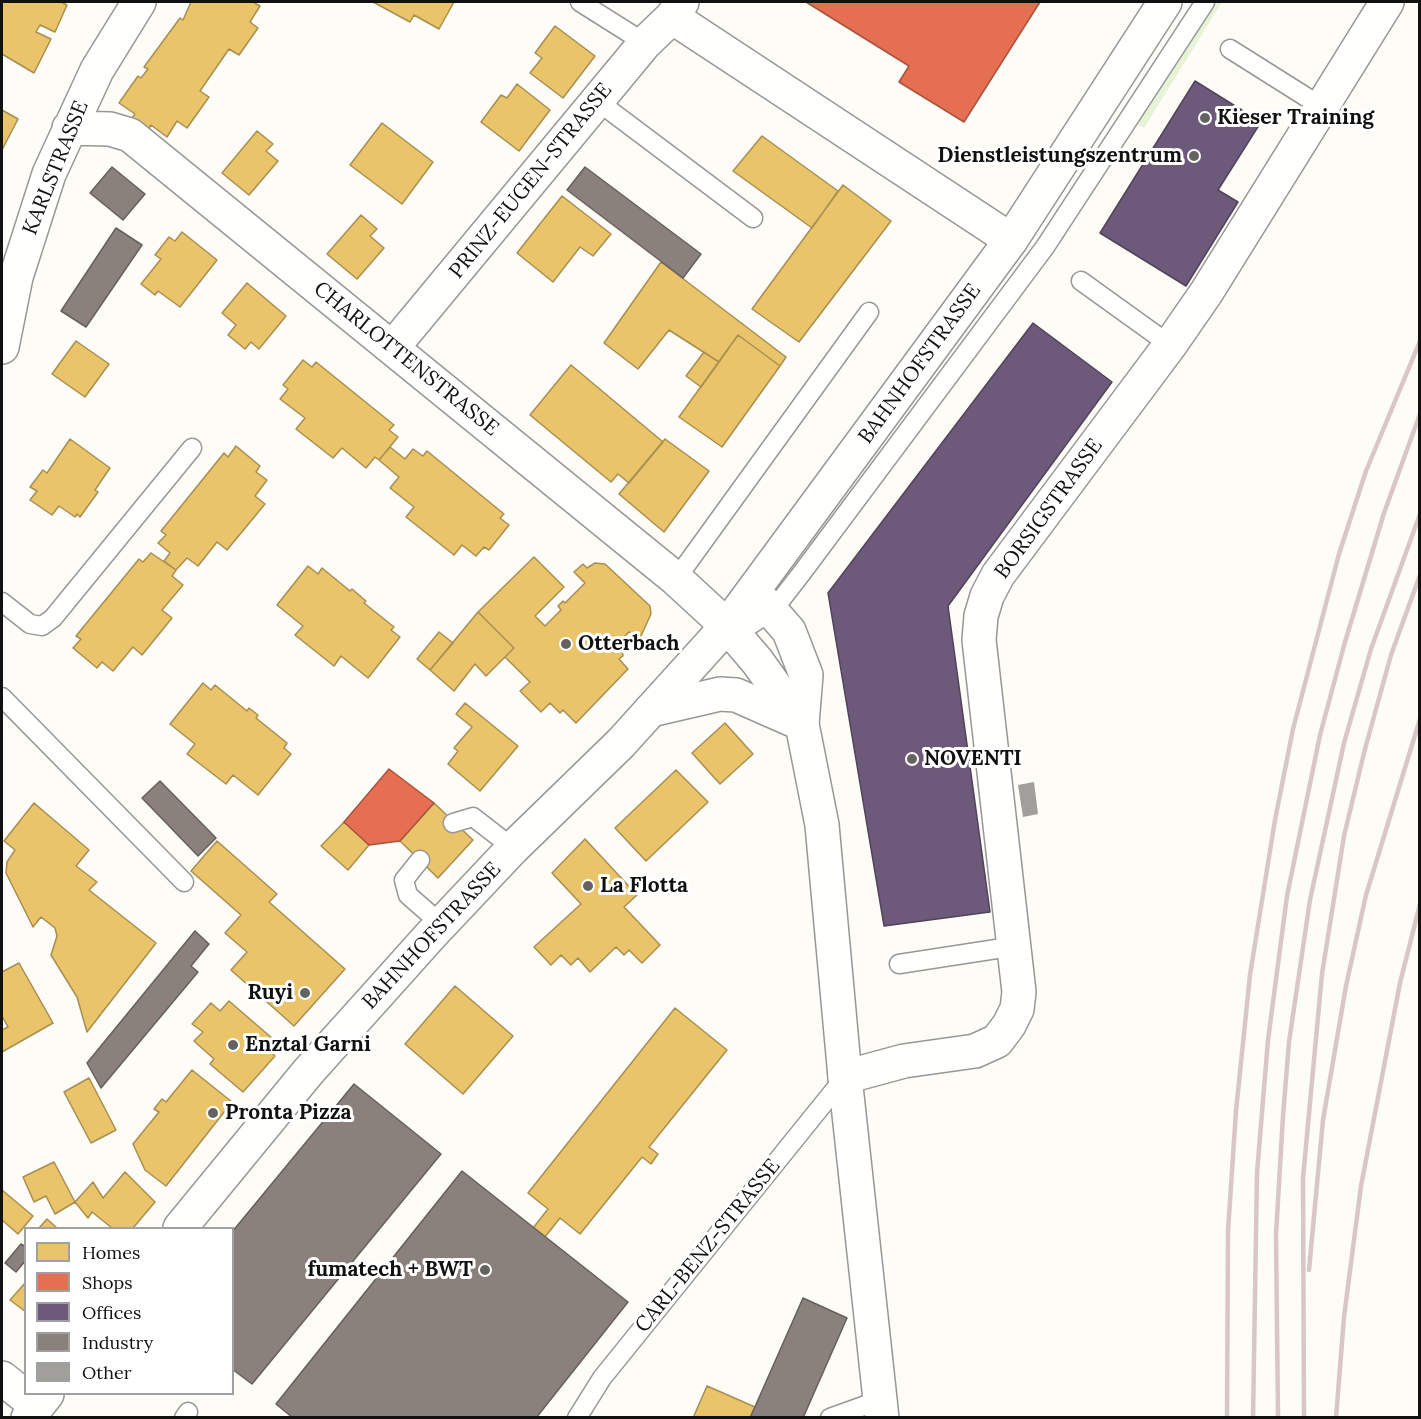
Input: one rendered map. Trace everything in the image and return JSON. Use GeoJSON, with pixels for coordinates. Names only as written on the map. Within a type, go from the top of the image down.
{"type":"FeatureCollection","features":[{"type":"Feature","properties":{"kind":"street","name":"KARLSTRASSE"},"geometry":{"type":"LineString","coordinates":[[2,347],[16,277],[29,233],[69,128],[97,70],[140,2]]}},
{"type":"Feature","properties":{"kind":"street","name":"BAHNHOFSTRASSE"},"geometry":{"type":"LineString","coordinates":[[181,1227],[308,1072],[441,924],[726,633],[763,600],[1011,240],[1166,2]]}},
{"type":"Feature","properties":{"kind":"street","name":"BORSIGSTRASSE"},"geometry":{"type":"LineString","coordinates":[[845,1077],[904,1061],[975,1051],[997,1041],[1009,1025],[1017,1009],[1019,992],[1016,946],[979,640],[981,616],[998,575],[1170,345],[1388,2]]}},
{"type":"Feature","properties":{"kind":"street","name":"PRINZ-EUGEN-STRASSE"},"geometry":{"type":"LineString","coordinates":[[393,347],[596,100],[677,9],[1011,240]]}},
{"type":"Feature","properties":{"kind":"street","name":"CHARLOTTENSTRASSE"},"geometry":{"type":"LineString","coordinates":[[69,128],[110,129],[130,135],[676,579],[726,633]]}},
{"type":"Feature","properties":{"kind":"street"},"geometry":{"type":"LineString","coordinates":[[763,600],[789,631],[806,675],[802,724],[822,825],[845,1077],[881,1409]]}},
{"type":"Feature","properties":{"kind":"street"},"geometry":{"type":"LineString","coordinates":[[726,633],[802,724]]}},
{"type":"Feature","properties":{"kind":"street"},"geometry":{"type":"LineString","coordinates":[[651,710],[720,694],[736,696],[802,724]]}},
{"type":"Feature","properties":{"kind":"street"},"geometry":{"type":"LineString","coordinates":[[2,1378],[37,1406]]}},
{"type":"Feature","properties":{"kind":"lane"},"geometry":{"type":"LineString","coordinates":[[580,2],[645,43]]}},
{"type":"Feature","properties":{"kind":"lane"},"geometry":{"type":"LineString","coordinates":[[763,600],[1045,247],[1204,2]]}},
{"type":"Feature","properties":{"kind":"lane"},"geometry":{"type":"LineString","coordinates":[[1230,48],[1322,107]]}},
{"type":"Feature","properties":{"kind":"lane"},"geometry":{"type":"LineString","coordinates":[[596,100],[753,218]]}},
{"type":"Feature","properties":{"kind":"lane"},"geometry":{"type":"LineString","coordinates":[[1081,281],[1170,345]]}},
{"type":"Feature","properties":{"kind":"lane"},"geometry":{"type":"LineString","coordinates":[[676,579],[869,312]]}},
{"type":"Feature","properties":{"kind":"lane"},"geometry":{"type":"LineString","coordinates":[[2,602],[30,624],[42,626],[53,618],[192,448]]}},
{"type":"Feature","properties":{"kind":"lane"},"geometry":{"type":"LineString","coordinates":[[2,697],[184,882]]}},
{"type":"Feature","properties":{"kind":"lane"},"geometry":{"type":"LineString","coordinates":[[453,823],[473,817],[513,848]]}},
{"type":"Feature","properties":{"kind":"lane"},"geometry":{"type":"LineString","coordinates":[[420,860],[404,880],[408,895],[441,924]]}},
{"type":"Feature","properties":{"kind":"lane"},"geometry":{"type":"LineString","coordinates":[[899,964],[1016,946]]}},
{"type":"Feature","properties":{"kind":"lane","name":"CARL-BENZ-STRASSE"},"geometry":{"type":"LineString","coordinates":[[577,1418],[602,1378],[845,1077]]}},
{"type":"Feature","properties":{"kind":"lane"},"geometry":{"type":"LineString","coordinates":[[830,1418],[881,1409]]}},
{"type":"Feature","properties":{"kind":"green space"},"geometry":{"type":"Polygon","coordinates":[[[1213,2],[1222,2],[1144,128],[1136,123],[1213,2]]]}},
{"type":"Feature","properties":{"kind":"building: Homes"},"geometry":{"type":"Polygon","coordinates":[[[2,2],[61,2],[67,5],[55,32],[40,25],[36,32],[51,39],[34,73],[2,54],[2,2]]]}},
{"type":"Feature","properties":{"kind":"building: Homes"},"geometry":{"type":"Polygon","coordinates":[[[191,2],[253,2],[260,6],[250,22],[258,28],[239,55],[229,49],[200,91],[209,97],[187,128],[177,121],[167,137],[151,125],[147,131],[131,119],[135,114],[119,103],[138,76],[141,78],[148,69],[144,67],[180,18],[183,20],[191,2]]]}},
{"type":"Feature","properties":{"kind":"building: Homes"},"geometry":{"type":"Polygon","coordinates":[[[373,2],[454,2],[439,29],[414,15],[410,22],[373,2]]]}},
{"type":"Feature","properties":{"kind":"building: Homes"},"geometry":{"type":"Polygon","coordinates":[[[555,26],[595,56],[563,98],[530,73],[542,58],[535,53],[555,26]]]}},
{"type":"Feature","properties":{"kind":"building: Homes"},"geometry":{"type":"Polygon","coordinates":[[[517,84],[550,110],[519,151],[481,122],[501,95],[507,98],[517,84]]]}},
{"type":"Feature","properties":{"kind":"building: Homes"},"geometry":{"type":"Polygon","coordinates":[[[2,110],[18,119],[2,150],[2,110]]]}},
{"type":"Feature","properties":{"kind":"building: Homes"},"geometry":{"type":"Polygon","coordinates":[[[382,123],[433,162],[402,204],[350,165],[382,123]]]}},
{"type":"Feature","properties":{"kind":"building: Homes"},"geometry":{"type":"Polygon","coordinates":[[[257,131],[273,144],[266,151],[278,161],[249,195],[222,173],[257,131]]]}},
{"type":"Feature","properties":{"kind":"building: Homes"},"geometry":{"type":"Polygon","coordinates":[[[762,136],[838,191],[812,228],[733,171],[762,136]]]}},
{"type":"Feature","properties":{"kind":"building: Homes"},"geometry":{"type":"Polygon","coordinates":[[[843,185],[891,221],[799,342],[752,309],[843,185]]]}},
{"type":"Feature","properties":{"kind":"building: Homes"},"geometry":{"type":"Polygon","coordinates":[[[562,196],[611,234],[593,256],[580,247],[553,282],[517,253],[562,196]]]}},
{"type":"Feature","properties":{"kind":"building: Homes"},"geometry":{"type":"Polygon","coordinates":[[[361,215],[377,229],[370,236],[384,248],[357,279],[327,254],[361,215]]]}},
{"type":"Feature","properties":{"kind":"building: Homes"},"geometry":{"type":"Polygon","coordinates":[[[182,232],[217,260],[180,307],[158,291],[155,295],[141,284],[161,259],[155,255],[169,237],[175,241],[182,232]]]}},
{"type":"Feature","properties":{"kind":"building: Homes"},"geometry":{"type":"Polygon","coordinates":[[[661,262],[786,357],[780,366],[738,335],[719,362],[669,330],[638,369],[604,343],[661,262]]]}},
{"type":"Feature","properties":{"kind":"building: Homes"},"geometry":{"type":"Polygon","coordinates":[[[247,283],[286,316],[259,349],[251,342],[245,349],[228,335],[236,325],[222,313],[247,283]]]}},
{"type":"Feature","properties":{"kind":"building: Homes"},"geometry":{"type":"Polygon","coordinates":[[[738,335],[780,366],[722,447],[679,417],[738,335]]]}},
{"type":"Feature","properties":{"kind":"building: Homes"},"geometry":{"type":"Polygon","coordinates":[[[76,341],[109,364],[85,397],[52,374],[76,341]]]}},
{"type":"Feature","properties":{"kind":"building: Homes"},"geometry":{"type":"Polygon","coordinates":[[[704,352],[719,362],[701,387],[686,376],[704,352]]]}},
{"type":"Feature","properties":{"kind":"building: Homes"},"geometry":{"type":"Polygon","coordinates":[[[303,360],[312,367],[316,362],[394,425],[389,430],[398,437],[379,460],[375,457],[366,468],[342,448],[333,458],[296,429],[305,418],[280,399],[288,389],[283,385],[303,360]]]}},
{"type":"Feature","properties":{"kind":"building: Homes"},"geometry":{"type":"Polygon","coordinates":[[[571,365],[663,442],[629,483],[618,474],[611,482],[530,415],[571,365]]]}},
{"type":"Feature","properties":{"kind":"building: Homes"},"geometry":{"type":"Polygon","coordinates":[[[70,439],[110,468],[95,490],[98,492],[80,517],[77,514],[75,517],[59,506],[52,515],[30,500],[37,491],[30,487],[43,470],[47,473],[70,439]]]}},
{"type":"Feature","properties":{"kind":"building: Homes"},"geometry":{"type":"Polygon","coordinates":[[[665,439],[709,471],[664,532],[619,494],[665,439]]]}},
{"type":"Feature","properties":{"kind":"building: Homes"},"geometry":{"type":"Polygon","coordinates":[[[236,446],[260,466],[256,472],[267,480],[255,496],[265,504],[227,550],[217,542],[198,566],[187,558],[176,570],[164,561],[170,553],[158,543],[166,535],[161,531],[224,453],[228,457],[236,446]]]}},
{"type":"Feature","properties":{"kind":"building: Homes"},"geometry":{"type":"Polygon","coordinates":[[[390,447],[405,459],[413,449],[423,456],[427,451],[504,514],[500,518],[509,525],[489,550],[484,547],[476,556],[462,545],[454,555],[406,517],[414,507],[390,488],[399,477],[379,460],[390,447]]]}},
{"type":"Feature","properties":{"kind":"building: Homes"},"geometry":{"type":"Polygon","coordinates":[[[151,553],[176,570],[172,576],[183,585],[162,610],[172,618],[142,655],[133,647],[113,671],[102,662],[97,668],[73,648],[81,639],[76,636],[139,559],[143,562],[151,553]]]}},
{"type":"Feature","properties":{"kind":"building: Homes","name":"Otterbach"},"geometry":{"type":"Polygon","coordinates":[[[534,557],[564,587],[535,616],[545,626],[561,610],[558,606],[563,601],[565,603],[585,583],[574,572],[583,564],[587,568],[595,563],[605,564],[650,606],[651,614],[640,638],[629,632],[621,640],[623,656],[619,659],[628,669],[576,723],[563,710],[560,713],[550,703],[541,712],[520,691],[530,682],[505,657],[514,648],[478,612],[534,557]]]}},
{"type":"Feature","properties":{"kind":"building: Homes"},"geometry":{"type":"Polygon","coordinates":[[[308,566],[318,574],[322,568],[350,591],[352,589],[366,601],[364,603],[394,627],[391,630],[400,637],[368,678],[341,656],[334,666],[295,635],[303,626],[277,605],[308,566]]]}},
{"type":"Feature","properties":{"kind":"building: Homes"},"geometry":{"type":"Polygon","coordinates":[[[478,612],[514,648],[486,676],[475,664],[454,691],[430,670],[478,612]]]}},
{"type":"Feature","properties":{"kind":"building: Homes"},"geometry":{"type":"Polygon","coordinates":[[[439,632],[453,643],[430,670],[417,659],[439,632]]]}},
{"type":"Feature","properties":{"kind":"building: Homes"},"geometry":{"type":"Polygon","coordinates":[[[203,683],[211,690],[215,685],[247,711],[249,708],[258,715],[256,718],[287,743],[284,748],[291,754],[258,795],[233,775],[226,784],[187,754],[195,744],[170,724],[203,683]]]}},
{"type":"Feature","properties":{"kind":"building: Homes"},"geometry":{"type":"Polygon","coordinates":[[[465,703],[518,746],[480,791],[448,764],[458,751],[454,748],[472,727],[456,714],[465,703]]]}},
{"type":"Feature","properties":{"kind":"building: Homes"},"geometry":{"type":"Polygon","coordinates":[[[725,723],[753,754],[720,784],[692,753],[725,723]]]}},
{"type":"Feature","properties":{"kind":"building: Homes"},"geometry":{"type":"Polygon","coordinates":[[[676,770],[708,802],[646,861],[615,828],[676,770]]]}},
{"type":"Feature","properties":{"kind":"building: Homes"},"geometry":{"type":"Polygon","coordinates":[[[34,803],[89,850],[76,866],[97,882],[89,890],[156,943],[87,1032],[77,997],[51,955],[57,936],[55,928],[41,917],[33,927],[6,873],[7,862],[15,850],[4,841],[34,803]]]}},
{"type":"Feature","properties":{"kind":"building: Homes"},"geometry":{"type":"Polygon","coordinates":[[[434,803],[473,840],[438,878],[400,841],[434,803]]]}},
{"type":"Feature","properties":{"kind":"building: Homes"},"geometry":{"type":"Polygon","coordinates":[[[344,822],[369,845],[348,870],[321,846],[344,822]]]}},
{"type":"Feature","properties":{"kind":"building: Homes"},"geometry":{"type":"Polygon","coordinates":[[[585,839],[637,895],[624,907],[660,945],[642,963],[629,950],[624,955],[616,947],[590,972],[578,958],[571,965],[561,955],[551,965],[534,947],[581,904],[552,873],[585,839]]]}},
{"type":"Feature","properties":{"kind":"building: Homes"},"geometry":{"type":"Polygon","coordinates":[[[217,841],[277,894],[269,902],[345,969],[294,1026],[231,970],[247,952],[225,933],[241,915],[191,871],[217,841]]]}},
{"type":"Feature","properties":{"kind":"building: Homes"},"geometry":{"type":"Polygon","coordinates":[[[19,963],[53,1023],[2,1052],[2,1030],[8,1027],[2,1016],[2,972],[19,963]]]}},
{"type":"Feature","properties":{"kind":"building: Homes"},"geometry":{"type":"Polygon","coordinates":[[[455,986],[513,1036],[463,1094],[405,1044],[455,986]]]}},
{"type":"Feature","properties":{"kind":"building: Homes","name":"Enztal Garni"},"geometry":{"type":"Polygon","coordinates":[[[229,1001],[273,1039],[266,1048],[275,1056],[243,1092],[210,1064],[214,1059],[194,1041],[203,1032],[192,1024],[211,1003],[220,1011],[229,1001]]]}},
{"type":"Feature","properties":{"kind":"building: Homes"},"geometry":{"type":"Polygon","coordinates":[[[675,1008],[727,1050],[649,1147],[658,1154],[651,1164],[642,1157],[580,1234],[560,1218],[545,1237],[533,1228],[548,1209],[528,1193],[675,1008]]]}},
{"type":"Feature","properties":{"kind":"building: Homes"},"geometry":{"type":"Polygon","coordinates":[[[192,1070],[232,1102],[166,1186],[145,1170],[133,1144],[159,1112],[154,1109],[162,1099],[166,1102],[192,1070]]]}},
{"type":"Feature","properties":{"kind":"building: Homes"},"geometry":{"type":"Polygon","coordinates":[[[89,1078],[116,1130],[91,1143],[64,1092],[89,1078]]]}},
{"type":"Feature","properties":{"kind":"building: Homes"},"geometry":{"type":"Polygon","coordinates":[[[54,1162],[75,1202],[55,1214],[46,1196],[34,1202],[23,1177],[54,1162]]]}},
{"type":"Feature","properties":{"kind":"building: Homes"},"geometry":{"type":"Polygon","coordinates":[[[125,1172],[155,1202],[134,1227],[111,1227],[92,1212],[88,1218],[75,1202],[93,1182],[103,1198],[125,1172]]]}},
{"type":"Feature","properties":{"kind":"building: Homes"},"geometry":{"type":"Polygon","coordinates":[[[2,1190],[33,1216],[18,1234],[2,1220],[2,1190]]]}},
{"type":"Feature","properties":{"kind":"building: Homes"},"geometry":{"type":"Polygon","coordinates":[[[47,1219],[56,1227],[40,1227],[47,1219]]]}},
{"type":"Feature","properties":{"kind":"building: Homes"},"geometry":{"type":"Polygon","coordinates":[[[24,1284],[24,1310],[10,1300],[24,1284]]]}},
{"type":"Feature","properties":{"kind":"building: Homes"},"geometry":{"type":"Polygon","coordinates":[[[707,1386],[755,1407],[750,1418],[693,1418],[707,1386]]]}},
{"type":"Feature","properties":{"kind":"building: Shops"},"geometry":{"type":"Polygon","coordinates":[[[806,2],[1040,2],[964,122],[899,82],[909,66],[806,2]]]}},
{"type":"Feature","properties":{"kind":"building: Shops"},"geometry":{"type":"Polygon","coordinates":[[[389,769],[434,803],[400,841],[369,845],[344,822],[389,769]]]}},
{"type":"Feature","properties":{"kind":"building: Offices","name":"Dienstleistungszentrum"},"geometry":{"type":"Polygon","coordinates":[[[1195,81],[1261,122],[1218,190],[1238,202],[1186,286],[1100,233],[1195,81]]]}},
{"type":"Feature","properties":{"kind":"building: Offices","name":"NOVENTI"},"geometry":{"type":"Polygon","coordinates":[[[1033,323],[1112,382],[948,606],[990,912],[884,926],[828,593],[1033,323]]]}},
{"type":"Feature","properties":{"kind":"building: Industry"},"geometry":{"type":"Polygon","coordinates":[[[112,167],[145,194],[123,220],[90,193],[112,167]]]}},
{"type":"Feature","properties":{"kind":"building: Industry"},"geometry":{"type":"Polygon","coordinates":[[[585,167],[701,254],[683,278],[567,190],[585,167]]]}},
{"type":"Feature","properties":{"kind":"building: Industry"},"geometry":{"type":"Polygon","coordinates":[[[116,228],[142,245],[86,327],[61,311],[116,228]]]}},
{"type":"Feature","properties":{"kind":"building: Industry"},"geometry":{"type":"Polygon","coordinates":[[[160,781],[216,838],[198,856],[142,798],[160,781]]]}},
{"type":"Feature","properties":{"kind":"building: Industry"},"geometry":{"type":"Polygon","coordinates":[[[195,931],[209,944],[191,966],[198,972],[101,1088],[87,1063],[195,931]]]}},
{"type":"Feature","properties":{"kind":"building: Industry"},"geometry":{"type":"Polygon","coordinates":[[[354,1084],[441,1154],[252,1384],[234,1370],[234,1230],[354,1084]]]}},
{"type":"Feature","properties":{"kind":"building: Industry","name":"fumatech + BWT"},"geometry":{"type":"Polygon","coordinates":[[[462,1171],[628,1302],[536,1418],[293,1418],[276,1404],[462,1171]]]}},
{"type":"Feature","properties":{"kind":"building: Industry"},"geometry":{"type":"Polygon","coordinates":[[[21,1244],[24,1246],[24,1262],[16,1272],[5,1263],[21,1244]]]}},
{"type":"Feature","properties":{"kind":"building: Industry"},"geometry":{"type":"Polygon","coordinates":[[[803,1298],[847,1318],[803,1418],[750,1418],[803,1298]]]}},
{"type":"Feature","properties":{"kind":"building: Other"},"geometry":{"type":"Polygon","coordinates":[[[1034,782],[1038,814],[1023,817],[1018,785],[1034,782]]]}},
{"type":"Feature","properties":{"kind":"railway"},"geometry":{"type":"LineString","coordinates":[[1227,1418],[1228,1231],[1236,1111],[1250,975],[1275,820],[1293,729],[1339,554],[1366,471],[1420,341]]}},
{"type":"Feature","properties":{"kind":"railway"},"geometry":{"type":"LineString","coordinates":[[1253,1418],[1257,1173],[1268,1040],[1287,896],[1320,735],[1345,642],[1384,513],[1420,414]]}},
{"type":"Feature","properties":{"kind":"railway"},"geometry":{"type":"LineString","coordinates":[[1278,1418],[1276,1234],[1283,1116],[1289,1042],[1310,900],[1344,743],[1371,649],[1420,514]]}},
{"type":"Feature","properties":{"kind":"railway"},"geometry":{"type":"LineString","coordinates":[[1304,1418],[1303,1178],[1322,974],[1344,836],[1365,749],[1391,655],[1420,575]]}},
{"type":"Feature","properties":{"kind":"railway"},"geometry":{"type":"LineString","coordinates":[[1309,1270],[1323,1120],[1346,986],[1366,895],[1420,719]]}},
{"type":"Feature","properties":{"kind":"railway"},"geometry":{"type":"LineString","coordinates":[[1336,1418],[1344,1317],[1361,1186],[1400,983],[1420,904]]}},
{"type":"Feature","properties":{"kind":"place","name":"Kieser Training"},"geometry":{"type":"Point","coordinates":[1205,118]}},
{"type":"Feature","properties":{"kind":"place","name":"Dienstleistungszentrum"},"geometry":{"type":"Point","coordinates":[1194,156]}},
{"type":"Feature","properties":{"kind":"place","name":"Otterbach"},"geometry":{"type":"Point","coordinates":[566,644]}},
{"type":"Feature","properties":{"kind":"place","name":"NOVENTI"},"geometry":{"type":"Point","coordinates":[912,759]}},
{"type":"Feature","properties":{"kind":"place","name":"La Flotta"},"geometry":{"type":"Point","coordinates":[588,886]}},
{"type":"Feature","properties":{"kind":"place","name":"Ruyi"},"geometry":{"type":"Point","coordinates":[305,993]}},
{"type":"Feature","properties":{"kind":"place","name":"Enztal Garni"},"geometry":{"type":"Point","coordinates":[233,1045]}},
{"type":"Feature","properties":{"kind":"place","name":"Pronta Pizza"},"geometry":{"type":"Point","coordinates":[213,1113]}},
{"type":"Feature","properties":{"kind":"place","name":"fumatech + BWT"},"geometry":{"type":"Point","coordinates":[485,1270]}}]}
